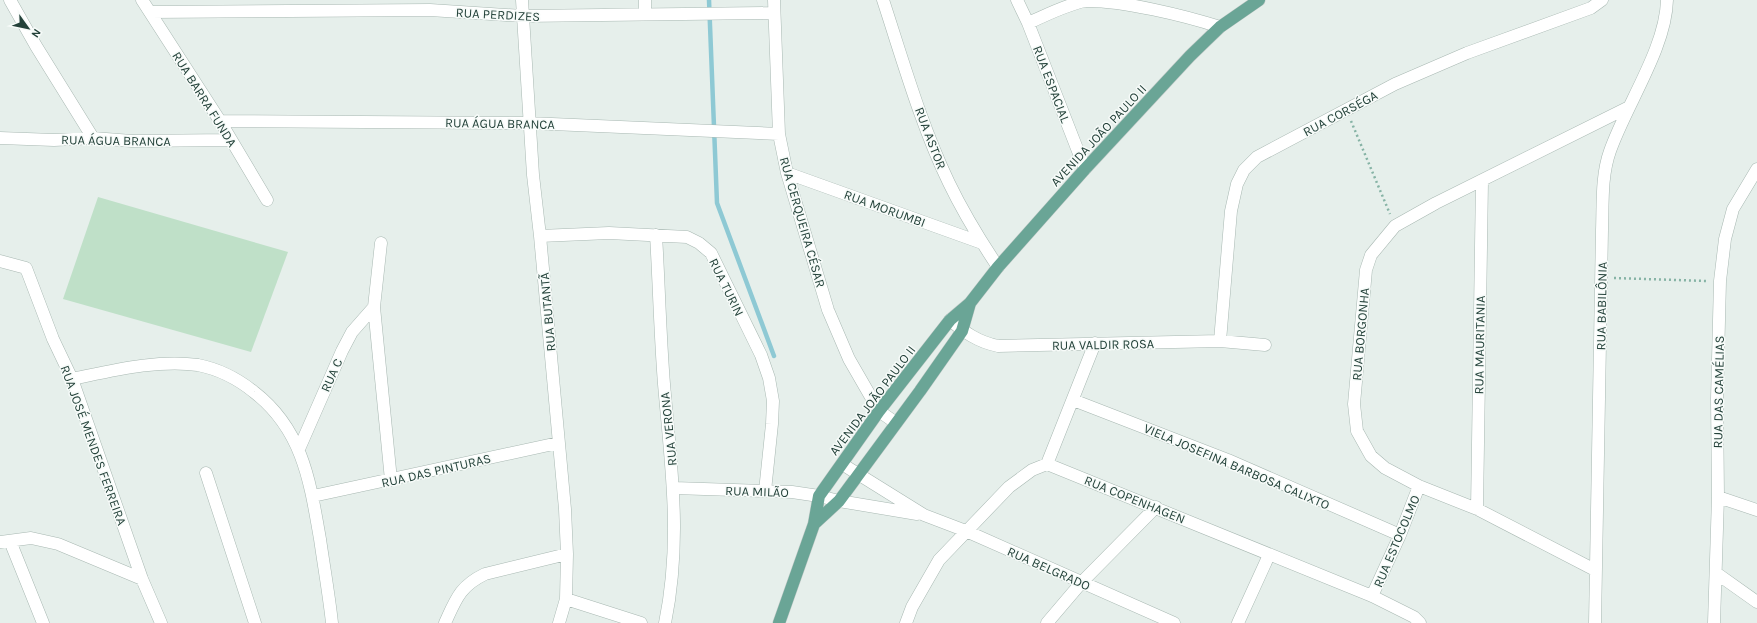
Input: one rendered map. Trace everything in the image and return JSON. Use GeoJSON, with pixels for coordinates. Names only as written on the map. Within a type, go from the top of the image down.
{"type":"FeatureCollection","features":[{"type":"Feature","properties":{"kind":"main road","name":"AVENIDA JOÃO PAULO II"},"geometry":{"type":"LineString","coordinates":[[778,623],[814,524],[819,496],[879,411],[950,320],[970,303],[998,267],[1085,169],[1190,56],[1220,27],[1259,0]]}},
{"type":"Feature","properties":{"kind":"main road","name":"AVENIDA JOÃO PAULO II"},"geometry":{"type":"LineString","coordinates":[[814,524],[839,501],[859,475],[962,331],[970,303]]}},
{"type":"Feature","properties":{"kind":"street"},"geometry":{"type":"LineString","coordinates":[[10,0],[36,46],[93,138]]}},
{"type":"Feature","properties":{"kind":"street","name":"RUA BARRA FUNDA"},"geometry":{"type":"LineString","coordinates":[[142,0],[220,121],[267,200]]}},
{"type":"Feature","properties":{"kind":"street","name":"RUA BUTANTÃ"},"geometry":{"type":"LineString","coordinates":[[522,0],[528,123],[565,509],[567,554],[566,599],[559,623]]}},
{"type":"Feature","properties":{"kind":"street"},"geometry":{"type":"LineString","coordinates":[[645,0],[646,14]]}},
{"type":"Feature","properties":{"kind":"street","name":"RUA CERQUEIRA CÉSAR"},"geometry":{"type":"LineString","coordinates":[[774,0],[779,134],[787,173],[828,310],[849,359],[879,411],[896,423]]}},
{"type":"Feature","properties":{"kind":"street","name":"RUA ASTOR"},"geometry":{"type":"LineString","coordinates":[[883,0],[919,108],[948,183],[982,243],[998,267]]}},
{"type":"Feature","properties":{"kind":"street","name":"RUA ESPACIAL"},"geometry":{"type":"LineString","coordinates":[[1017,0],[1028,23],[1085,169]]}},
{"type":"Feature","properties":{"kind":"street"},"geometry":{"type":"LineString","coordinates":[[1028,23],[1068,6],[1094,0],[1126,3],[1178,14],[1220,27]]}},
{"type":"Feature","properties":{"kind":"street","name":"RUA CORSÉGA"},"geometry":{"type":"LineString","coordinates":[[1220,341],[1231,211],[1237,184],[1244,170],[1257,157],[1395,84],[1467,53],[1591,8],[1602,0]]}},
{"type":"Feature","properties":{"kind":"street","name":"RUA BABILÔNIA"},"geometry":{"type":"LineString","coordinates":[[1595,623],[1605,177],[1609,153],[1627,108],[1662,32],[1667,10],[1667,0]]}},
{"type":"Feature","properties":{"kind":"street","name":"RUA PERDIZES"},"geometry":{"type":"LineString","coordinates":[[150,12],[430,10],[523,16],[774,13]]}},
{"type":"Feature","properties":{"kind":"street","name":"RUA BORGONHA"},"geometry":{"type":"LineString","coordinates":[[1595,570],[1477,509],[1419,486],[1385,468],[1371,456],[1357,431],[1355,410],[1366,270],[1371,255],[1395,226],[1436,203],[1627,108]]}},
{"type":"Feature","properties":{"kind":"street","name":"RUA ÁGUA BRANCA"},"geometry":{"type":"LineString","coordinates":[[220,121],[528,123],[779,134]]}},
{"type":"Feature","properties":{"kind":"street","name":"RUA ÁGUA BRANCA"},"geometry":{"type":"LineString","coordinates":[[0,138],[54,140],[93,138],[132,141],[231,140]]}},
{"type":"Feature","properties":{"kind":"street","name":"RUA DAS CAMÉLIAS"},"geometry":{"type":"LineString","coordinates":[[1714,623],[1718,497],[1717,399],[1720,281],[1725,239],[1733,209],[1757,169]]}},
{"type":"Feature","properties":{"kind":"street","name":"RUA MORUMBI"},"geometry":{"type":"LineString","coordinates":[[787,173],[982,243]]}},
{"type":"Feature","properties":{"kind":"street","name":"RUA MAURITANIA"},"geometry":{"type":"LineString","coordinates":[[1477,509],[1482,181]]}},
{"type":"Feature","properties":{"kind":"street","name":"RUA TURIN"},"geometry":{"type":"LineString","coordinates":[[540,236],[609,233],[688,237],[699,243],[711,254],[761,355],[768,378],[773,401],[765,491]]}},
{"type":"Feature","properties":{"kind":"street","name":"RUA VERONA"},"geometry":{"type":"LineString","coordinates":[[656,235],[661,348],[674,488],[674,561],[671,595],[665,623]]}},
{"type":"Feature","properties":{"kind":"street"},"geometry":{"type":"LineString","coordinates":[[381,243],[374,307],[391,480]]}},
{"type":"Feature","properties":{"kind":"street","name":"RUA JOSÉ MENDES FERREIRA"},"geometry":{"type":"LineString","coordinates":[[0,261],[26,268],[58,351],[72,379],[142,579],[161,623]]}},
{"type":"Feature","properties":{"kind":"street","name":"RUA C"},"geometry":{"type":"LineString","coordinates":[[299,449],[342,351],[352,332],[374,307]]}},
{"type":"Feature","properties":{"kind":"street","name":"RUA VALDIR ROSA"},"geometry":{"type":"LineString","coordinates":[[950,320],[962,331],[987,344],[998,346],[1220,341],[1265,345]]}},
{"type":"Feature","properties":{"kind":"street"},"geometry":{"type":"LineString","coordinates":[[906,623],[916,601],[939,560],[1009,487],[1032,470],[1047,464],[1095,344]]}},
{"type":"Feature","properties":{"kind":"street"},"geometry":{"type":"LineString","coordinates":[[72,379],[123,369],[175,364],[198,366],[218,371],[245,385],[275,410],[287,425],[299,449],[313,496],[332,623]]}},
{"type":"Feature","properties":{"kind":"street","name":"VIELA JOSEFINA BARBOSA CALIXTO"},"geometry":{"type":"LineString","coordinates":[[1073,400],[1228,460],[1400,535]]}},
{"type":"Feature","properties":{"kind":"street","name":"RUA DAS PINTURAS"},"geometry":{"type":"LineString","coordinates":[[313,496],[558,443]]}},
{"type":"Feature","properties":{"kind":"street","name":"RUA BELGRADO"},"geometry":{"type":"LineString","coordinates":[[842,464],[924,515],[966,531],[1081,584],[1174,623]]}},
{"type":"Feature","properties":{"kind":"street","name":"RUA COPENHAGEN"},"geometry":{"type":"LineString","coordinates":[[1047,464],[1372,596],[1414,617],[1420,623]]}},
{"type":"Feature","properties":{"kind":"street"},"geometry":{"type":"LineString","coordinates":[[206,473],[255,623]]}},
{"type":"Feature","properties":{"kind":"street","name":"RUA ESTOCOLMO"},"geometry":{"type":"LineString","coordinates":[[1372,596],[1400,535],[1419,486]]}},
{"type":"Feature","properties":{"kind":"street","name":"RUA MILÃO"},"geometry":{"type":"LineString","coordinates":[[674,488],[765,491],[819,496],[839,501]]}},
{"type":"Feature","properties":{"kind":"street"},"geometry":{"type":"LineString","coordinates":[[1718,497],[1757,510]]}},
{"type":"Feature","properties":{"kind":"street","name":"RUA BELGRADO"},"geometry":{"type":"LineString","coordinates":[[839,501],[924,515]]}},
{"type":"Feature","properties":{"kind":"street"},"geometry":{"type":"LineString","coordinates":[[1047,623],[1081,584],[1156,507]]}},
{"type":"Feature","properties":{"kind":"street"},"geometry":{"type":"LineString","coordinates":[[43,623],[5,541],[31,538],[58,544],[142,579]]}},
{"type":"Feature","properties":{"kind":"street"},"geometry":{"type":"LineString","coordinates":[[445,623],[458,595],[465,586],[473,580],[485,574],[567,554]]}},
{"type":"Feature","properties":{"kind":"street"},"geometry":{"type":"LineString","coordinates":[[1238,623],[1269,555]]}},
{"type":"Feature","properties":{"kind":"street"},"geometry":{"type":"LineString","coordinates":[[1716,573],[1757,602]]}},
{"type":"Feature","properties":{"kind":"street"},"geometry":{"type":"LineString","coordinates":[[566,599],[641,623]]}},
{"type":"Feature","properties":{"kind":"path"},"geometry":{"type":"LineString","coordinates":[[1346,109],[1395,226]]}},
{"type":"Feature","properties":{"kind":"path"},"geometry":{"type":"LineString","coordinates":[[1602,278],[1720,281]]}},
{"type":"Feature","properties":{"kind":"green space"},"geometry":{"type":"Polygon","coordinates":[[[98,197],[288,252],[251,352],[63,299],[98,197]]]}},
{"type":"Feature","properties":{"kind":"waterway"},"geometry":{"type":"LineString","coordinates":[[709,0],[717,203],[774,356]]}}]}
